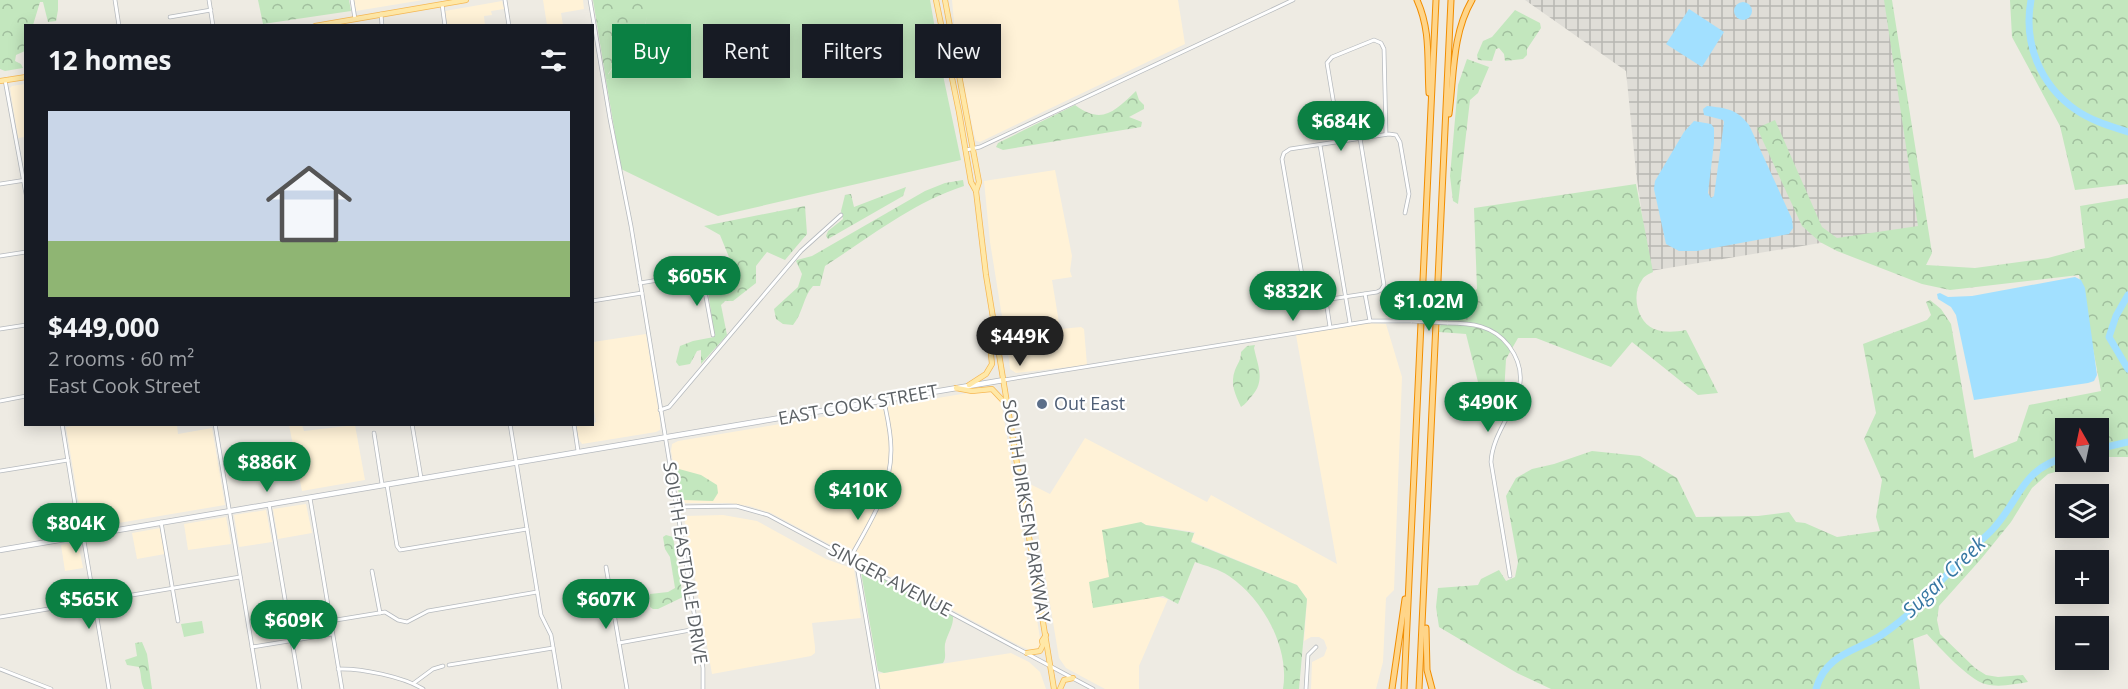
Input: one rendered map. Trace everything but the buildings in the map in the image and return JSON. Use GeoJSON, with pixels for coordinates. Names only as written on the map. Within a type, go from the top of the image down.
{"type":"FeatureCollection","features":[{"type":"Feature","properties":{"kind":"highway"},"geometry":{"type":"LineString","coordinates":[[1417,0],[1425,21],[1429,43],[1431,117]]}},
{"type":"Feature","properties":{"kind":"highway"},"geometry":{"type":"LineString","coordinates":[[1404,689],[1437,0]]}},
{"type":"Feature","properties":{"kind":"highway"},"geometry":{"type":"LineString","coordinates":[[1419,689],[1451,0]]}},
{"type":"Feature","properties":{"kind":"highway"},"geometry":{"type":"LineString","coordinates":[[1444,154],[1458,38],[1462,20],[1472,0]]}},
{"type":"Feature","properties":{"kind":"highway"},"geometry":{"type":"LineString","coordinates":[[1392,689],[1399,652],[1410,550]]}},
{"type":"Feature","properties":{"kind":"highway"},"geometry":{"type":"LineString","coordinates":[[1424,587],[1426,660],[1432,689]]}},
{"type":"Feature","properties":{"kind":"main road"},"geometry":{"type":"LineString","coordinates":[[322,24],[466,0]]}},
{"type":"Feature","properties":{"kind":"main road","name":"SOUTH DIRKSEN PARKWAY"},"geometry":{"type":"LineString","coordinates":[[936,0],[971,182],[976,191],[984,258],[1054,689]]}},
{"type":"Feature","properties":{"kind":"main road","name":"SOUTH DIRKSEN PARKWAY"},"geometry":{"type":"LineString","coordinates":[[945,0],[974,148],[979,182],[976,191]]}},
{"type":"Feature","properties":{"kind":"main road"},"geometry":{"type":"LineString","coordinates":[[3,81],[24,77]]}},
{"type":"Feature","properties":{"kind":"main road"},"geometry":{"type":"LineString","coordinates":[[969,385],[986,374],[992,364],[989,336],[993,315]]}},
{"type":"Feature","properties":{"kind":"main road"},"geometry":{"type":"LineString","coordinates":[[956,388],[972,391],[992,389],[1000,394],[1008,406]]}},
{"type":"Feature","properties":{"kind":"main road"},"geometry":{"type":"LineString","coordinates":[[1027,653],[1040,651],[1046,635]]}},
{"type":"Feature","properties":{"kind":"main road"},"geometry":{"type":"LineString","coordinates":[[1060,689],[1064,680],[1073,678]]}},
{"type":"Feature","properties":{"kind":"street"},"geometry":{"type":"LineString","coordinates":[[115,0],[119,24]]}},
{"type":"Feature","properties":{"kind":"street"},"geometry":{"type":"LineString","coordinates":[[209,0],[213,24]]}},
{"type":"Feature","properties":{"kind":"street"},"geometry":{"type":"LineString","coordinates":[[352,0],[355,19]]}},
{"type":"Feature","properties":{"kind":"street"},"geometry":{"type":"LineString","coordinates":[[506,0],[509,24]]}},
{"type":"Feature","properties":{"kind":"street","name":"SOUTH EASTDALE DRIVE"},"geometry":{"type":"LineString","coordinates":[[590,0],[642,293],[704,676],[703,689]]}},
{"type":"Feature","properties":{"kind":"street"},"geometry":{"type":"LineString","coordinates":[[966,150],[980,147],[1293,0]]}},
{"type":"Feature","properties":{"kind":"street"},"geometry":{"type":"LineString","coordinates":[[442,4],[445,24]]}},
{"type":"Feature","properties":{"kind":"street"},"geometry":{"type":"LineString","coordinates":[[170,17],[211,10]]}},
{"type":"Feature","properties":{"kind":"street"},"geometry":{"type":"LineString","coordinates":[[381,14],[382,24]]}},
{"type":"Feature","properties":{"kind":"street"},"geometry":{"type":"LineString","coordinates":[[1340,141],[1327,63],[1332,57],[1374,40],[1381,43],[1384,49],[1386,134]]}},
{"type":"Feature","properties":{"kind":"street"},"geometry":{"type":"LineString","coordinates":[[0,184],[24,180],[3,81]]}},
{"type":"Feature","properties":{"kind":"street"},"geometry":{"type":"LineString","coordinates":[[1360,138],[1384,285],[1377,292],[1326,301],[1308,300],[1305,295],[1282,159],[1284,153],[1290,149],[1320,145],[1340,141],[1386,134],[1396,135],[1400,142],[1409,194],[1405,213]]}},
{"type":"Feature","properties":{"kind":"street"},"geometry":{"type":"LineString","coordinates":[[1320,145],[1350,323]]}},
{"type":"Feature","properties":{"kind":"street"},"geometry":{"type":"LineString","coordinates":[[660,410],[669,407],[801,251],[842,215]]}},
{"type":"Feature","properties":{"kind":"street"},"geometry":{"type":"LineString","coordinates":[[0,256],[24,252]]}},
{"type":"Feature","properties":{"kind":"street"},"geometry":{"type":"LineString","coordinates":[[640,283],[695,273],[702,275],[713,335]]}},
{"type":"Feature","properties":{"kind":"street"},"geometry":{"type":"LineString","coordinates":[[594,301],[642,293]]}},
{"type":"Feature","properties":{"kind":"street"},"geometry":{"type":"LineString","coordinates":[[1365,294],[1370,321]]}},
{"type":"Feature","properties":{"kind":"street"},"geometry":{"type":"LineString","coordinates":[[1326,301],[1330,327]]}},
{"type":"Feature","properties":{"kind":"street","name":"EAST COOK STREET"},"geometry":{"type":"LineString","coordinates":[[0,550],[969,385],[1350,323],[1412,321],[1468,323],[1488,329],[1501,337],[1517,361],[1520,376],[1517,396],[1494,444],[1491,462],[1510,576]]}},
{"type":"Feature","properties":{"kind":"street"},"geometry":{"type":"LineString","coordinates":[[0,329],[24,325]]}},
{"type":"Feature","properties":{"kind":"street"},"geometry":{"type":"LineString","coordinates":[[0,400],[24,396]]}},
{"type":"Feature","properties":{"kind":"street"},"geometry":{"type":"LineString","coordinates":[[850,558],[882,499],[890,471],[891,440],[884,401]]}},
{"type":"Feature","properties":{"kind":"street"},"geometry":{"type":"LineString","coordinates":[[62,426],[110,689]]}},
{"type":"Feature","properties":{"kind":"street"},"geometry":{"type":"LineString","coordinates":[[215,426],[259,689]]}},
{"type":"Feature","properties":{"kind":"street"},"geometry":{"type":"LineString","coordinates":[[412,426],[422,478]]}},
{"type":"Feature","properties":{"kind":"street"},"geometry":{"type":"LineString","coordinates":[[510,426],[541,615],[550,635],[560,689]]}},
{"type":"Feature","properties":{"kind":"street"},"geometry":{"type":"LineString","coordinates":[[574,426],[578,451]]}},
{"type":"Feature","properties":{"kind":"street"},"geometry":{"type":"LineString","coordinates":[[374,433],[399,549],[527,529]]}},
{"type":"Feature","properties":{"kind":"street"},"geometry":{"type":"LineString","coordinates":[[0,471],[68,460]]}},
{"type":"Feature","properties":{"kind":"street"},"geometry":{"type":"LineString","coordinates":[[309,497],[342,689]]}},
{"type":"Feature","properties":{"kind":"street"},"geometry":{"type":"LineString","coordinates":[[269,504],[300,689]]}},
{"type":"Feature","properties":{"kind":"street","name":"SINGER AVENUE"},"geometry":{"type":"LineString","coordinates":[[677,507],[722,505],[759,512],[778,519],[1093,689]]}},
{"type":"Feature","properties":{"kind":"street"},"geometry":{"type":"LineString","coordinates":[[161,522],[178,621]]}},
{"type":"Feature","properties":{"kind":"street"},"geometry":{"type":"LineString","coordinates":[[859,563],[857,566],[878,689]]}},
{"type":"Feature","properties":{"kind":"street"},"geometry":{"type":"LineString","coordinates":[[606,567],[627,689]]}},
{"type":"Feature","properties":{"kind":"street"},"geometry":{"type":"LineString","coordinates":[[372,571],[380,613]]}},
{"type":"Feature","properties":{"kind":"street"},"geometry":{"type":"LineString","coordinates":[[0,617],[240,577]]}},
{"type":"Feature","properties":{"kind":"street"},"geometry":{"type":"LineString","coordinates":[[330,621],[385,612],[407,622],[428,610],[537,592]]}},
{"type":"Feature","properties":{"kind":"street"},"geometry":{"type":"LineString","coordinates":[[619,643],[696,629]]}},
{"type":"Feature","properties":{"kind":"street"},"geometry":{"type":"LineString","coordinates":[[252,647],[332,634]]}},
{"type":"Feature","properties":{"kind":"street"},"geometry":{"type":"LineString","coordinates":[[1306,689],[1308,655],[1316,647]]}},
{"type":"Feature","properties":{"kind":"street"},"geometry":{"type":"LineString","coordinates":[[449,665],[553,648]]}},
{"type":"Feature","properties":{"kind":"street"},"geometry":{"type":"LineString","coordinates":[[414,683],[433,669],[443,666]]}},
{"type":"Feature","properties":{"kind":"street"},"geometry":{"type":"LineString","coordinates":[[0,669],[51,689]]}},
{"type":"Feature","properties":{"kind":"street"},"geometry":{"type":"LineString","coordinates":[[338,669],[370,673],[414,683],[423,689]]}},
{"type":"Feature","properties":{"kind":"shaded area"},"geometry":{"type":"Polygon","coordinates":[[[354,0],[423,0],[356,11],[354,0]]]}},
{"type":"Feature","properties":{"kind":"shaded area"},"geometry":{"type":"Polygon","coordinates":[[[543,0],[583,0],[584,9],[561,13],[563,24],[547,24],[543,0]]]}},
{"type":"Feature","properties":{"kind":"shaded area"},"geometry":{"type":"Polygon","coordinates":[[[952,0],[1178,0],[1185,44],[980,142],[976,141],[974,134],[963,78],[1001,78],[1001,24],[954,24],[952,0]]]}},
{"type":"Feature","properties":{"kind":"shaded area"},"geometry":{"type":"Polygon","coordinates":[[[1525,0],[1888,0],[1923,226],[1650,271],[1636,172],[1626,71],[1525,0]]]}},
{"type":"Feature","properties":{"kind":"shaded area"},"geometry":{"type":"Polygon","coordinates":[[[502,1],[504,9],[491,11],[492,15],[484,16],[485,24],[447,24],[445,11],[502,1]]]}},
{"type":"Feature","properties":{"kind":"shaded area"},"geometry":{"type":"Polygon","coordinates":[[[24,84],[24,137],[18,138],[10,88],[24,84]]]}},
{"type":"Feature","properties":{"kind":"shaded area"},"geometry":{"type":"Polygon","coordinates":[[[1055,170],[1072,256],[1070,271],[1072,277],[1052,280],[1060,329],[1081,327],[1084,329],[1087,365],[1016,373],[1010,369],[990,242],[984,181],[1055,170]]]}},
{"type":"Feature","properties":{"kind":"shaded area"},"geometry":{"type":"Polygon","coordinates":[[[1364,323],[1386,324],[1402,377],[1394,590],[1386,598],[1383,662],[1376,689],[1311,689],[1312,662],[1324,656],[1327,648],[1324,640],[1319,637],[1311,637],[1304,641],[1307,599],[1297,585],[1191,541],[1195,532],[1146,525],[1141,522],[1109,578],[1089,582],[1168,599],[1139,666],[1139,689],[1105,689],[1066,668],[1059,658],[1030,484],[1050,494],[1085,438],[1207,502],[1211,495],[1337,564],[1296,335],[1364,323]]]}},
{"type":"Feature","properties":{"kind":"shaded area"},"geometry":{"type":"Polygon","coordinates":[[[646,334],[660,430],[582,444],[579,440],[576,426],[594,426],[596,422],[594,342],[646,334]]]}},
{"type":"Feature","properties":{"kind":"shaded area"},"geometry":{"type":"Polygon","coordinates":[[[986,390],[994,392],[1002,406],[1041,644],[1037,650],[1032,651],[1020,646],[771,513],[749,506],[728,503],[685,503],[679,498],[671,451],[672,444],[678,441],[986,390]]]}},
{"type":"Feature","properties":{"kind":"shaded area"},"geometry":{"type":"Polygon","coordinates":[[[177,426],[178,434],[212,428],[225,505],[83,529],[66,427],[177,426]]]}},
{"type":"Feature","properties":{"kind":"shaded area"},"geometry":{"type":"Polygon","coordinates":[[[289,426],[302,426],[304,431],[355,426],[365,480],[302,491],[289,426]]]}},
{"type":"Feature","properties":{"kind":"shaded area"},"geometry":{"type":"Polygon","coordinates":[[[306,504],[312,533],[278,539],[273,509],[306,504]]]}},
{"type":"Feature","properties":{"kind":"shaded area"},"geometry":{"type":"Polygon","coordinates":[[[266,510],[272,542],[239,547],[234,515],[266,510]]]}},
{"type":"Feature","properties":{"kind":"shaded area"},"geometry":{"type":"Polygon","coordinates":[[[723,515],[757,521],[826,559],[854,569],[861,618],[812,623],[815,653],[811,656],[712,674],[684,516],[723,515]]]}},
{"type":"Feature","properties":{"kind":"shaded area"},"geometry":{"type":"Polygon","coordinates":[[[226,517],[231,544],[188,550],[184,524],[226,517]]]}},
{"type":"Feature","properties":{"kind":"shaded area"},"geometry":{"type":"Polygon","coordinates":[[[160,528],[165,554],[137,559],[132,533],[160,528]]]}},
{"type":"Feature","properties":{"kind":"shaded area"},"geometry":{"type":"Polygon","coordinates":[[[78,542],[83,568],[65,571],[61,545],[78,542]]]}},
{"type":"Feature","properties":{"kind":"shaded area"},"geometry":{"type":"Polygon","coordinates":[[[1011,653],[1029,662],[1040,672],[1046,689],[880,689],[877,674],[1011,653]]]}},
{"type":"Feature","properties":{"kind":"green space"},"geometry":{"type":"Polygon","coordinates":[[[0,0],[58,0],[56,21],[48,22],[43,2],[40,2],[33,24],[24,24],[24,51],[16,55],[15,61],[23,68],[5,71],[0,69],[0,0]]]}},
{"type":"Feature","properties":{"kind":"green space"},"geometry":{"type":"Polygon","coordinates":[[[258,0],[349,0],[351,11],[263,24],[258,0]]]}},
{"type":"Feature","properties":{"kind":"green space"},"geometry":{"type":"Polygon","coordinates":[[[593,0],[650,0],[645,24],[612,24],[612,68],[608,74],[611,77],[606,80],[593,0]]]}},
{"type":"Feature","properties":{"kind":"green space"},"geometry":{"type":"Polygon","coordinates":[[[650,0],[930,0],[934,24],[915,24],[915,78],[944,78],[961,160],[718,216],[621,169],[606,80],[609,79],[608,75],[612,69],[612,78],[691,78],[691,24],[645,24],[650,0]]]}},
{"type":"Feature","properties":{"kind":"green space"},"geometry":{"type":"Polygon","coordinates":[[[1884,0],[1892,0],[1932,253],[1926,265],[1975,268],[2048,258],[2085,248],[2080,206],[2128,198],[2128,457],[2109,457],[2109,418],[2055,418],[2055,472],[2048,474],[2032,488],[2011,522],[1939,606],[1937,620],[1940,634],[1975,668],[1986,675],[1998,677],[2023,675],[2028,682],[1996,686],[1978,681],[1954,662],[1927,634],[1913,639],[1920,689],[1551,689],[1517,673],[1439,627],[1436,607],[1438,588],[1478,585],[1481,579],[1499,570],[1506,581],[1515,577],[1518,562],[1506,496],[1516,478],[1532,469],[1592,451],[1640,456],[1677,478],[1696,517],[1758,516],[1789,512],[1796,522],[1805,523],[1837,537],[1880,531],[1876,517],[1882,480],[1864,439],[1876,413],[1863,344],[1927,320],[1931,315],[1926,302],[1930,300],[1941,309],[1951,324],[1974,458],[2017,441],[2029,405],[2101,391],[2079,275],[1950,290],[1922,284],[1837,251],[1820,242],[1802,226],[1757,128],[1775,120],[1822,227],[1837,238],[1918,226],[1884,0]]]}},
{"type":"Feature","properties":{"kind":"green space"},"geometry":{"type":"Polygon","coordinates":[[[2010,0],[2128,0],[2128,184],[2075,190],[2060,126],[2012,37],[2010,0]]]}},
{"type":"Feature","properties":{"kind":"green space"},"geometry":{"type":"Polygon","coordinates":[[[1515,10],[1540,23],[1541,28],[1527,49],[1527,55],[1523,59],[1505,61],[1504,54],[1499,48],[1496,49],[1492,61],[1478,60],[1477,55],[1483,41],[1492,37],[1515,10]]]}},
{"type":"Feature","properties":{"kind":"green space"},"geometry":{"type":"Polygon","coordinates":[[[1467,59],[1489,67],[1478,93],[1470,100],[1458,204],[1453,201],[1450,176],[1458,85],[1467,59]]]}},
{"type":"Feature","properties":{"kind":"green space"},"geometry":{"type":"Polygon","coordinates":[[[1136,91],[1144,109],[1129,117],[1142,122],[1141,127],[1003,150],[996,147],[998,143],[1075,105],[1093,114],[1107,113],[1121,105],[1136,91]]]}},
{"type":"Feature","properties":{"kind":"green space"},"geometry":{"type":"Polygon","coordinates":[[[963,180],[964,186],[909,211],[825,266],[820,286],[813,286],[810,290],[793,325],[783,324],[776,319],[774,309],[798,287],[802,274],[797,260],[812,256],[925,191],[945,183],[963,180]]]}},
{"type":"Feature","properties":{"kind":"green space"},"geometry":{"type":"Polygon","coordinates":[[[1636,184],[1653,272],[1644,277],[1639,286],[1636,300],[1640,314],[1643,320],[1654,329],[1670,332],[1686,330],[1718,393],[1698,395],[1632,342],[1611,367],[1536,338],[1518,338],[1506,359],[1503,412],[1487,418],[1466,334],[1439,332],[1444,308],[1477,289],[1474,208],[1636,184]]]}},
{"type":"Feature","properties":{"kind":"green space"},"geometry":{"type":"Polygon","coordinates":[[[906,187],[903,196],[828,239],[826,236],[828,231],[843,219],[841,211],[845,195],[851,194],[854,207],[906,187]]]}},
{"type":"Feature","properties":{"kind":"green space"},"geometry":{"type":"Polygon","coordinates":[[[805,206],[807,234],[785,260],[767,252],[756,266],[756,283],[733,301],[725,301],[721,305],[727,335],[701,364],[701,350],[697,351],[690,364],[679,366],[676,362],[680,346],[714,337],[706,273],[733,267],[720,235],[704,226],[805,206]]]}},
{"type":"Feature","properties":{"kind":"green space"},"geometry":{"type":"Polygon","coordinates":[[[1255,345],[1260,379],[1256,391],[1241,407],[1234,389],[1235,370],[1241,352],[1247,346],[1255,345]]]}},
{"type":"Feature","properties":{"kind":"green space"},"geometry":{"type":"Polygon","coordinates":[[[675,470],[701,475],[717,485],[718,493],[713,501],[683,500],[679,495],[675,470]]]}},
{"type":"Feature","properties":{"kind":"green space"},"geometry":{"type":"Polygon","coordinates":[[[1141,522],[1146,525],[1194,533],[1191,542],[1297,585],[1307,599],[1299,689],[1283,689],[1284,673],[1278,641],[1263,611],[1241,586],[1217,570],[1195,562],[1178,604],[1163,596],[1093,608],[1089,582],[1109,577],[1102,530],[1141,522]]]}},
{"type":"Feature","properties":{"kind":"green space"},"geometry":{"type":"Polygon","coordinates":[[[666,535],[673,537],[683,597],[658,609],[653,609],[650,607],[650,594],[668,592],[675,588],[670,557],[665,549],[663,537],[666,535]]]}},
{"type":"Feature","properties":{"kind":"green space"},"geometry":{"type":"Polygon","coordinates":[[[862,569],[866,569],[953,616],[945,644],[943,663],[884,673],[878,671],[862,569]]]}},
{"type":"Feature","properties":{"kind":"green space"},"geometry":{"type":"Polygon","coordinates":[[[202,621],[204,633],[184,637],[181,624],[202,621]]]}},
{"type":"Feature","properties":{"kind":"green space"},"geometry":{"type":"Polygon","coordinates":[[[142,642],[147,654],[152,689],[144,689],[139,667],[127,665],[125,660],[137,656],[135,643],[142,642]]]}},
{"type":"Feature","properties":{"kind":"water"},"geometry":{"type":"Polygon","coordinates":[[[1739,2],[1747,2],[1752,7],[1750,18],[1739,20],[1734,15],[1734,7],[1739,2]]]}},
{"type":"Feature","properties":{"kind":"water"},"geometry":{"type":"Polygon","coordinates":[[[1689,9],[1724,32],[1702,67],[1666,44],[1689,9]]]}},
{"type":"Feature","properties":{"kind":"water"},"geometry":{"type":"Polygon","coordinates":[[[1707,106],[1731,110],[1749,125],[1792,219],[1793,228],[1789,234],[1697,251],[1679,251],[1666,244],[1654,189],[1655,181],[1684,132],[1694,121],[1711,124],[1714,128],[1708,193],[1711,198],[1714,196],[1724,122],[1704,115],[1703,109],[1707,106]]]}},
{"type":"Feature","properties":{"kind":"water"},"geometry":{"type":"Polygon","coordinates":[[[2075,277],[2081,280],[2085,288],[2097,375],[2094,381],[1974,400],[1956,315],[1951,307],[1938,299],[1937,294],[1948,297],[1972,296],[2075,277]]]}},
{"type":"Feature","properties":{"kind":"waterway","name":"Sugar Creek"},"geometry":{"type":"LineString","coordinates":[[2031,0],[2029,16],[2032,47],[2044,76],[2063,100],[2076,110],[2101,123],[2128,132]]}},
{"type":"Feature","properties":{"kind":"waterway","name":"Sugar Creek"},"geometry":{"type":"LineString","coordinates":[[2128,295],[2116,316],[2109,337],[2128,369]]}},
{"type":"Feature","properties":{"kind":"waterway","name":"Sugar Creek"},"geometry":{"type":"LineString","coordinates":[[2109,446],[2128,442]]}},
{"type":"Feature","properties":{"kind":"waterway","name":"Sugar Creek"},"geometry":{"type":"LineString","coordinates":[[1816,689],[1821,677],[1834,661],[1880,636],[1922,601],[1993,529],[2030,477],[2055,461]]}},
{"type":"Feature","properties":{"kind":"place","name":"Out East"},"geometry":{"type":"Point","coordinates":[1042,404]}}]}
